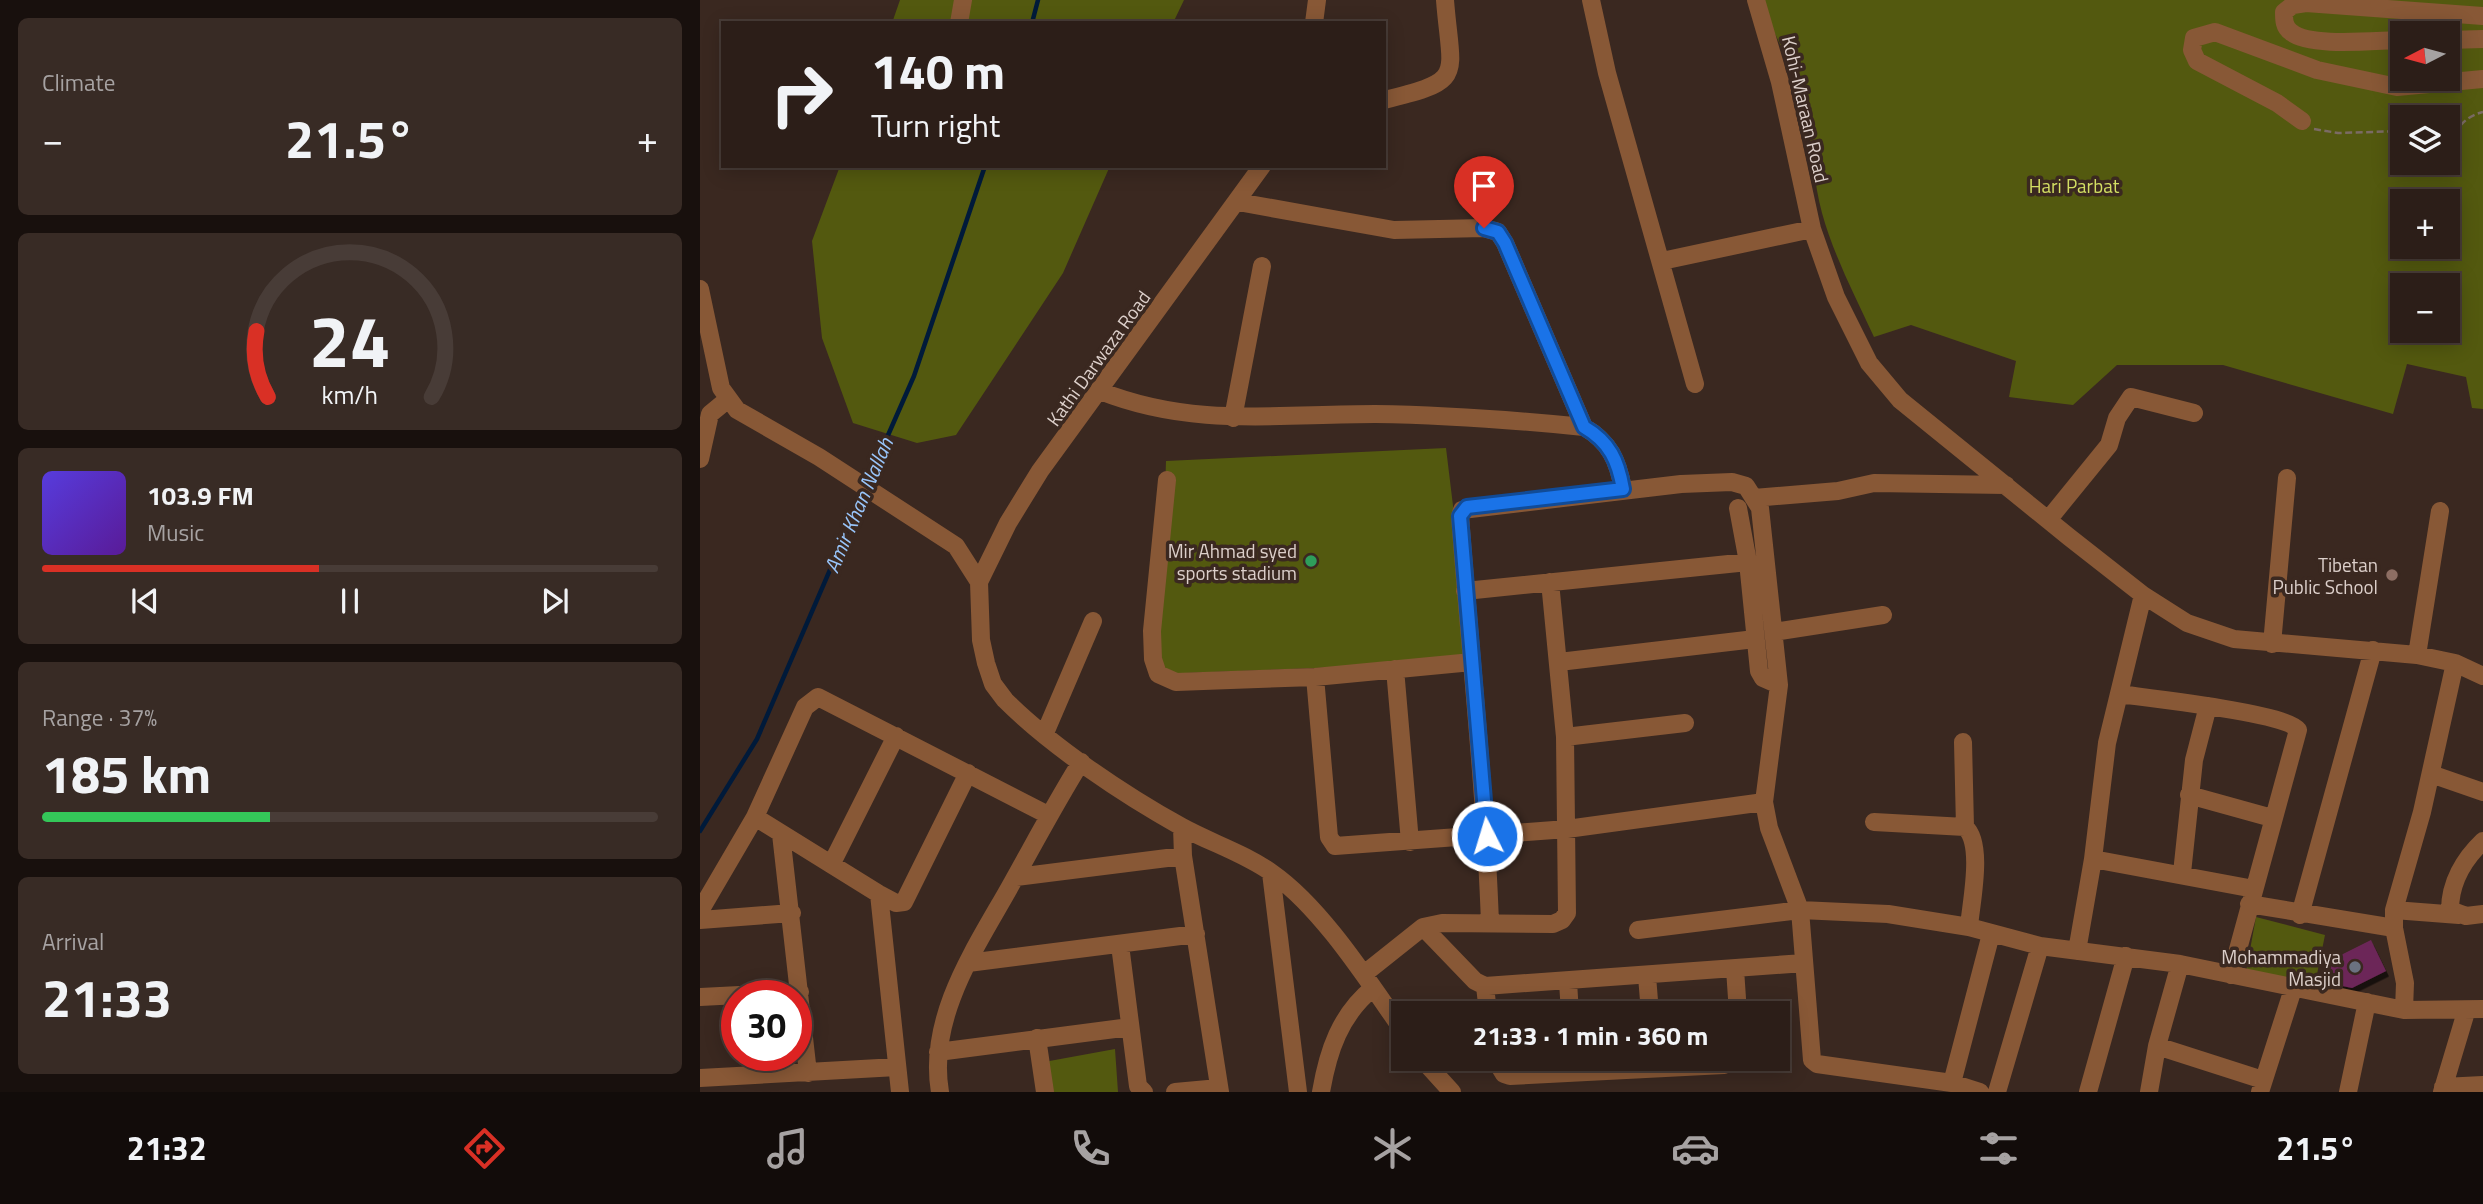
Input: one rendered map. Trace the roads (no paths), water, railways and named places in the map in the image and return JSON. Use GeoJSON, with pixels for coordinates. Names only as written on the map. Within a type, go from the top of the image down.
{"type":"FeatureCollection","features":[{"type":"Feature","properties":{"kind":"street"},"geometry":{"type":"LineString","coordinates":[[959,21],[963,0]]}},
{"type":"Feature","properties":{"kind":"street"},"geometry":{"type":"LineString","coordinates":[[1314,21],[1317,0]]}},
{"type":"Feature","properties":{"kind":"street"},"geometry":{"type":"LineString","coordinates":[[1386,99],[1435,87],[1446,80],[1451,69],[1445,0]]}},
{"type":"Feature","properties":{"kind":"street"},"geometry":{"type":"LineString","coordinates":[[1591,0],[1607,73],[1695,384]]}},
{"type":"Feature","properties":{"kind":"street","name":"Kohi-Maraan Road"},"geometry":{"type":"LineString","coordinates":[[1756,0],[1780,82],[1812,229],[1836,297],[1870,363],[1900,400],[2143,595],[2186,623],[2234,639],[2417,655],[2455,663],[2483,676]]}},
{"type":"Feature","properties":{"kind":"street"},"geometry":{"type":"LineString","coordinates":[[2390,40],[2313,41],[2290,32],[2284,24],[2284,12],[2293,5],[2306,4],[2483,16]]}},
{"type":"Feature","properties":{"kind":"street"},"geometry":{"type":"LineString","coordinates":[[2302,121],[2277,103],[2197,61],[2192,50],[2194,38],[2214,33],[2317,70],[2397,87],[2483,79]]}},
{"type":"Feature","properties":{"kind":"street"},"geometry":{"type":"LineString","coordinates":[[2460,40],[2483,39]]}},
{"type":"Feature","properties":{"kind":"street","name":"Kathi Darwaza Road"},"geometry":{"type":"LineString","coordinates":[[979,582],[1008,523],[1040,471],[1261,168]]}},
{"type":"Feature","properties":{"kind":"street"},"geometry":{"type":"LineString","coordinates":[[1238,202],[1394,230],[1484,228],[1498,232],[1584,427]]}},
{"type":"Feature","properties":{"kind":"street"},"geometry":{"type":"LineString","coordinates":[[1662,261],[1812,229]]}},
{"type":"Feature","properties":{"kind":"street"},"geometry":{"type":"LineString","coordinates":[[1233,418],[1262,266]]}},
{"type":"Feature","properties":{"kind":"street"},"geometry":{"type":"LineString","coordinates":[[700,289],[721,388],[727,400],[748,419],[819,457],[956,546],[979,582],[981,640],[993,684],[1017,712],[1082,762],[1182,827],[1271,873],[1298,895],[1391,1014]]}},
{"type":"Feature","properties":{"kind":"street"},"geometry":{"type":"LineString","coordinates":[[1100,391],[1157,410],[1233,418],[1373,414],[1456,416],[1584,427],[1599,436],[1611,450],[1619,467],[1623,489]]}},
{"type":"Feature","properties":{"kind":"street"},"geometry":{"type":"LineString","coordinates":[[2048,520],[2103,453],[2116,418],[2131,397],[2194,413]]}},
{"type":"Feature","properties":{"kind":"street"},"geometry":{"type":"LineString","coordinates":[[700,459],[705,414],[727,400]]}},
{"type":"Feature","properties":{"kind":"street"},"geometry":{"type":"LineString","coordinates":[[2272,644],[2287,478]]}},
{"type":"Feature","properties":{"kind":"street"},"geometry":{"type":"LineString","coordinates":[[1167,480],[1152,631],[1153,659],[1158,674],[1176,682],[1315,677],[1472,662]]}},
{"type":"Feature","properties":{"kind":"street"},"geometry":{"type":"LineString","coordinates":[[1490,923],[1487,836],[1465,591],[1460,516],[1462,510],[1623,489],[1732,482],[1746,485],[1760,508],[1779,685],[1764,802],[1780,860],[1800,910],[1812,1060],[1817,1064],[1952,1083],[1980,1092]]}},
{"type":"Feature","properties":{"kind":"street"},"geometry":{"type":"LineString","coordinates":[[1754,498],[1838,491],[1874,483],[2006,485]]}},
{"type":"Feature","properties":{"kind":"street"},"geometry":{"type":"LineString","coordinates":[[1738,508],[1748,562],[1760,676],[1779,685]]}},
{"type":"Feature","properties":{"kind":"street"},"geometry":{"type":"LineString","coordinates":[[2417,655],[2440,511]]}},
{"type":"Feature","properties":{"kind":"street"},"geometry":{"type":"LineString","coordinates":[[1465,591],[1748,562]]}},
{"type":"Feature","properties":{"kind":"street"},"geometry":{"type":"LineString","coordinates":[[1321,1092],[1326,1064],[1346,1017],[1368,981],[1423,927],[1442,923],[1541,925],[1562,920],[1567,913],[1565,737],[1550,582]]}},
{"type":"Feature","properties":{"kind":"street"},"geometry":{"type":"LineString","coordinates":[[2077,951],[2093,859],[2100,784],[2143,595]]}},
{"type":"Feature","properties":{"kind":"street"},"geometry":{"type":"LineString","coordinates":[[1774,632],[1883,615]]}},
{"type":"Feature","properties":{"kind":"street"},"geometry":{"type":"LineString","coordinates":[[1045,733],[1093,621]]}},
{"type":"Feature","properties":{"kind":"street"},"geometry":{"type":"LineString","coordinates":[[1559,662],[1755,639]]}},
{"type":"Feature","properties":{"kind":"street"},"geometry":{"type":"LineString","coordinates":[[2300,915],[2374,650]]}},
{"type":"Feature","properties":{"kind":"street"},"geometry":{"type":"LineString","coordinates":[[2404,1010],[2403,963],[2394,928],[2394,910],[2431,774],[2455,663]]}},
{"type":"Feature","properties":{"kind":"street"},"geometry":{"type":"LineString","coordinates":[[1395,670],[1410,842]]}},
{"type":"Feature","properties":{"kind":"street"},"geometry":{"type":"LineString","coordinates":[[1315,677],[1331,842],[1340,847],[1567,829],[1764,802]]}},
{"type":"Feature","properties":{"kind":"street"},"geometry":{"type":"LineString","coordinates":[[2119,694],[2208,706],[2296,726],[2297,743],[2272,818],[2231,975]]}},
{"type":"Feature","properties":{"kind":"street"},"geometry":{"type":"LineString","coordinates":[[700,911],[755,817],[810,701],[818,697],[1048,815]]}},
{"type":"Feature","properties":{"kind":"street"},"geometry":{"type":"LineString","coordinates":[[2182,873],[2194,760],[2208,706]]}},
{"type":"Feature","properties":{"kind":"street"},"geometry":{"type":"LineString","coordinates":[[1565,737],[1685,723]]}},
{"type":"Feature","properties":{"kind":"street"},"geometry":{"type":"LineString","coordinates":[[832,863],[896,736]]}},
{"type":"Feature","properties":{"kind":"street"},"geometry":{"type":"LineString","coordinates":[[1963,742],[1965,827],[1973,837],[1975,850],[1969,927]]}},
{"type":"Feature","properties":{"kind":"street"},"geometry":{"type":"LineString","coordinates":[[940,1092],[938,1052],[945,1017],[968,963],[1048,815],[1082,762]]}},
{"type":"Feature","properties":{"kind":"street"},"geometry":{"type":"LineString","coordinates":[[755,817],[880,894],[896,903],[904,902],[909,897],[968,773]]}},
{"type":"Feature","properties":{"kind":"street"},"geometry":{"type":"LineString","coordinates":[[2431,774],[2483,792]]}},
{"type":"Feature","properties":{"kind":"street"},"geometry":{"type":"LineString","coordinates":[[2189,795],[2272,818]]}},
{"type":"Feature","properties":{"kind":"street"},"geometry":{"type":"LineString","coordinates":[[1874,822],[1965,827]]}},
{"type":"Feature","properties":{"kind":"street"},"geometry":{"type":"LineString","coordinates":[[1175,1092],[1220,1090],[1183,856],[1182,827]]}},
{"type":"Feature","properties":{"kind":"street"},"geometry":{"type":"LineString","coordinates":[[781,834],[799,980]]}},
{"type":"Feature","properties":{"kind":"street"},"geometry":{"type":"LineString","coordinates":[[2459,915],[2450,910],[2450,898],[2460,869],[2483,841]]}},
{"type":"Feature","properties":{"kind":"street"},"geometry":{"type":"LineString","coordinates":[[1016,877],[1183,856]]}},
{"type":"Feature","properties":{"kind":"street"},"geometry":{"type":"LineString","coordinates":[[2093,859],[2182,873],[2300,915],[2394,928]]}},
{"type":"Feature","properties":{"kind":"street"},"geometry":{"type":"LineString","coordinates":[[1271,873],[1298,1092]]}},
{"type":"Feature","properties":{"kind":"street"},"geometry":{"type":"LineString","coordinates":[[880,894],[900,1092]]}},
{"type":"Feature","properties":{"kind":"street"},"geometry":{"type":"LineString","coordinates":[[1638,930],[1800,910],[1888,914],[1969,927],[2040,946],[2180,964],[2404,1010],[2474,1011],[2442,1090],[2483,1085]]}},
{"type":"Feature","properties":{"kind":"street"},"geometry":{"type":"LineString","coordinates":[[2394,910],[2483,914]]}},
{"type":"Feature","properties":{"kind":"street"},"geometry":{"type":"LineString","coordinates":[[700,920],[792,913]]}},
{"type":"Feature","properties":{"kind":"street"},"geometry":{"type":"LineString","coordinates":[[1423,927],[1475,981],[1485,986],[1804,963]]}},
{"type":"Feature","properties":{"kind":"street"},"geometry":{"type":"LineString","coordinates":[[968,963],[1196,934]]}},
{"type":"Feature","properties":{"kind":"street"},"geometry":{"type":"LineString","coordinates":[[1952,1083],[1991,934]]}},
{"type":"Feature","properties":{"kind":"street"},"geometry":{"type":"LineString","coordinates":[[1120,944],[1138,1086],[1144,1092]]}},
{"type":"Feature","properties":{"kind":"street"},"geometry":{"type":"LineString","coordinates":[[1997,1092],[2040,946]]}},
{"type":"Feature","properties":{"kind":"street"},"geometry":{"type":"LineString","coordinates":[[2088,1092],[2126,956]]}},
{"type":"Feature","properties":{"kind":"street"},"geometry":{"type":"LineString","coordinates":[[2149,1092],[2157,1046],[2180,964]]}},
{"type":"Feature","properties":{"kind":"street"},"geometry":{"type":"LineString","coordinates":[[1735,969],[1737,1001]]}},
{"type":"Feature","properties":{"kind":"street"},"geometry":{"type":"LineString","coordinates":[[1647,976],[1649,1001]]}},
{"type":"Feature","properties":{"kind":"street"},"geometry":{"type":"LineString","coordinates":[[1568,982],[1569,1001]]}},
{"type":"Feature","properties":{"kind":"street"},"geometry":{"type":"LineString","coordinates":[[1485,986],[1487,1001]]}},
{"type":"Feature","properties":{"kind":"street"},"geometry":{"type":"LineString","coordinates":[[2157,1046],[2262,1086],[2293,989]]}},
{"type":"Feature","properties":{"kind":"street"},"geometry":{"type":"LineString","coordinates":[[700,997],[721,996]]}},
{"type":"Feature","properties":{"kind":"street"},"geometry":{"type":"LineString","coordinates":[[2348,1092],[2367,1002]]}},
{"type":"Feature","properties":{"kind":"street"},"geometry":{"type":"LineString","coordinates":[[938,1052],[1130,1027]]}},
{"type":"Feature","properties":{"kind":"street"},"geometry":{"type":"LineString","coordinates":[[1037,1038],[1045,1092]]}},
{"type":"Feature","properties":{"kind":"street"},"geometry":{"type":"LineString","coordinates":[[700,1078],[897,1067]]}},
{"type":"Feature","properties":{"kind":"street"},"geometry":{"type":"LineString","coordinates":[[1433,1071],[1452,1092]]}},
{"type":"Feature","properties":{"kind":"street"},"geometry":{"type":"LineString","coordinates":[[1502,1071],[1510,1076],[1542,1071]]}},
{"type":"Feature","properties":{"kind":"waterway","name":"Amir Khan Nallah"},"geometry":{"type":"LineString","coordinates":[[1033,21],[1038,0]]}},
{"type":"Feature","properties":{"kind":"waterway","name":"Amir Khan Nallah"},"geometry":{"type":"LineString","coordinates":[[867,483],[914,376],[984,168]]}},
{"type":"Feature","properties":{"kind":"waterway","name":"Amir Khan Nallah"},"geometry":{"type":"LineString","coordinates":[[700,831],[757,739],[864,491]]}},
{"type":"Feature","properties":{"kind":"place","name":"Mir Ahmad syed sports stadium"},"geometry":{"type":"Point","coordinates":[1311,561]}},
{"type":"Feature","properties":{"kind":"place","name":"Tibetan Public School"},"geometry":{"type":"Point","coordinates":[2392,575]}},
{"type":"Feature","properties":{"kind":"place","name":"Mohammadiya Masjid"},"geometry":{"type":"Point","coordinates":[2355,967]}},
{"type":"Feature","properties":{"kind":"park label","name":"Hari Parbat"},"geometry":{"type":"Point","coordinates":[2074,185]}}]}
